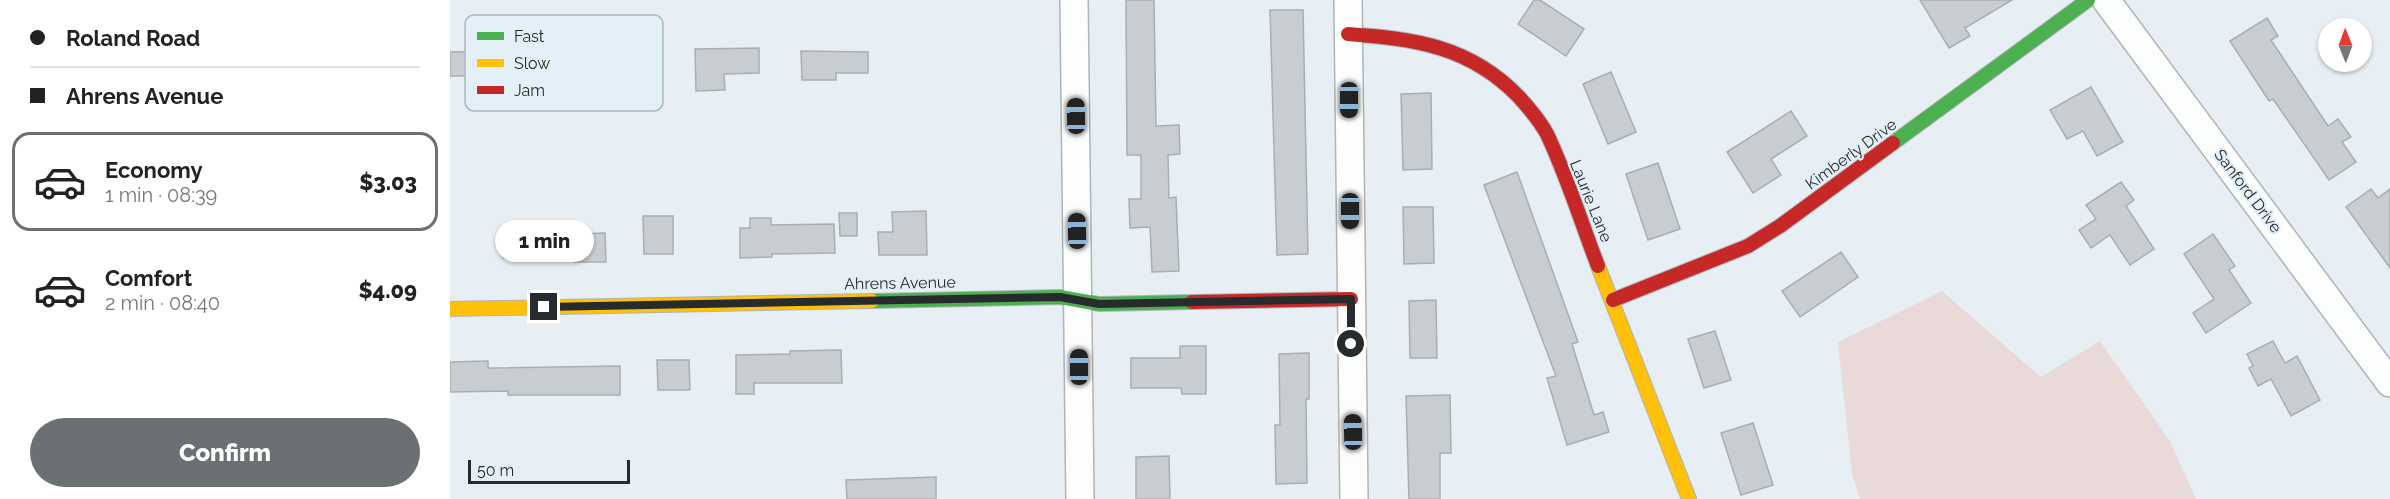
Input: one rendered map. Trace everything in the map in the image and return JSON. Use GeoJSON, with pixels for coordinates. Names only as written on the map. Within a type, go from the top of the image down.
{"type":"FeatureCollection","features":[{"type":"Feature","properties":{"kind":"street"},"geometry":{"type":"LineString","coordinates":[[1074,0],[1080,499]]}},
{"type":"Feature","properties":{"kind":"street"},"geometry":{"type":"LineString","coordinates":[[1348,0],[1354,499]]}},
{"type":"Feature","properties":{"kind":"street","name":"Kimberly Drive"},"geometry":{"type":"LineString","coordinates":[[1613,300],[1748,246],[1780,226],[2088,0]]}},
{"type":"Feature","properties":{"kind":"street","name":"Sanford Drive"},"geometry":{"type":"LineString","coordinates":[[2106,0],[2390,383]]}},
{"type":"Feature","properties":{"kind":"street","name":"Laurie Lane"},"geometry":{"type":"LineString","coordinates":[[1348,34],[1415,40],[1452,50],[1483,65],[1511,86],[1529,106],[1546,132],[1689,499]]}},
{"type":"Feature","properties":{"kind":"street","name":"Ahrens Avenue"},"geometry":{"type":"LineString","coordinates":[[450,309],[1060,297],[1099,304],[1351,299]]}},
{"type":"Feature","properties":{"kind":"shaded area"},"geometry":{"type":"Polygon","coordinates":[[[1942,291],[2041,377],[2100,341],[2170,441],[2196,499],[1860,499],[1852,474],[1838,342],[1942,291]]]}},
{"type":"Feature","properties":{"kind":"building"},"geometry":{"type":"Polygon","coordinates":[[[1126,0],[1154,0],[1156,126],[1179,125],[1180,154],[1168,155],[1169,198],[1176,197],[1179,271],[1152,272],[1150,227],[1130,228],[1129,199],[1141,199],[1141,155],[1127,155],[1126,0]]]}},
{"type":"Feature","properties":{"kind":"building"},"geometry":{"type":"Polygon","coordinates":[[[1534,0],[1540,0],[1584,29],[1566,56],[1518,24],[1534,0]]]}},
{"type":"Feature","properties":{"kind":"building"},"geometry":{"type":"Polygon","coordinates":[[[1920,0],[2012,0],[1965,28],[1970,36],[1949,48],[1920,0]]]}},
{"type":"Feature","properties":{"kind":"building"},"geometry":{"type":"Polygon","coordinates":[[[1270,10],[1303,10],[1308,254],[1277,255],[1270,10]]]}},
{"type":"Feature","properties":{"kind":"building"},"geometry":{"type":"Polygon","coordinates":[[[2267,18],[2278,36],[2271,40],[2328,126],[2338,119],[2351,137],[2342,142],[2356,162],[2329,180],[2273,99],[2269,101],[2230,41],[2267,18]]]}},
{"type":"Feature","properties":{"kind":"building"},"geometry":{"type":"Polygon","coordinates":[[[759,48],[759,73],[724,74],[725,90],[696,91],[695,49],[759,48]]]}},
{"type":"Feature","properties":{"kind":"building"},"geometry":{"type":"Polygon","coordinates":[[[801,51],[868,52],[868,73],[836,73],[836,80],[802,80],[801,51]]]}},
{"type":"Feature","properties":{"kind":"building"},"geometry":{"type":"Polygon","coordinates":[[[450,52],[465,52],[465,76],[450,76],[450,52]]]}},
{"type":"Feature","properties":{"kind":"building"},"geometry":{"type":"Polygon","coordinates":[[[1611,72],[1636,132],[1608,144],[1583,84],[1611,72]]]}},
{"type":"Feature","properties":{"kind":"building"},"geometry":{"type":"Polygon","coordinates":[[[2091,87],[2123,142],[2097,156],[2083,131],[2067,139],[2050,110],[2091,87]]]}},
{"type":"Feature","properties":{"kind":"building"},"geometry":{"type":"Polygon","coordinates":[[[1431,93],[1432,169],[1403,170],[1401,94],[1431,93]]]}},
{"type":"Feature","properties":{"kind":"building"},"geometry":{"type":"Polygon","coordinates":[[[1791,111],[1807,136],[1771,159],[1781,175],[1753,193],[1727,152],[1791,111]]]}},
{"type":"Feature","properties":{"kind":"building"},"geometry":{"type":"Polygon","coordinates":[[[1658,163],[1680,229],[1648,240],[1626,174],[1658,163]]]}},
{"type":"Feature","properties":{"kind":"building"},"geometry":{"type":"Polygon","coordinates":[[[1517,172],[1578,342],[1572,344],[1594,415],[1603,412],[1609,432],[1567,445],[1547,378],[1556,376],[1484,185],[1517,172]]]}},
{"type":"Feature","properties":{"kind":"building"},"geometry":{"type":"Polygon","coordinates":[[[2121,182],[2134,200],[2126,206],[2154,249],[2130,265],[2110,235],[2091,248],[2079,230],[2096,219],[2086,205],[2121,182]]]}},
{"type":"Feature","properties":{"kind":"building"},"geometry":{"type":"Polygon","coordinates":[[[2371,189],[2378,198],[2390,189],[2390,268],[2346,207],[2371,189]]]}},
{"type":"Feature","properties":{"kind":"building"},"geometry":{"type":"Polygon","coordinates":[[[1403,207],[1433,207],[1434,263],[1404,264],[1403,207]]]}},
{"type":"Feature","properties":{"kind":"building"},"geometry":{"type":"Polygon","coordinates":[[[926,211],[927,255],[879,255],[878,232],[893,232],[892,212],[926,211]]]}},
{"type":"Feature","properties":{"kind":"building"},"geometry":{"type":"Polygon","coordinates":[[[839,213],[857,213],[857,236],[840,236],[839,213]]]}},
{"type":"Feature","properties":{"kind":"building"},"geometry":{"type":"Polygon","coordinates":[[[643,216],[673,216],[673,254],[644,254],[643,216]]]}},
{"type":"Feature","properties":{"kind":"building"},"geometry":{"type":"Polygon","coordinates":[[[750,218],[771,218],[771,225],[834,224],[835,253],[772,254],[772,257],[740,258],[740,228],[750,228],[750,218]]]}},
{"type":"Feature","properties":{"kind":"building"},"geometry":{"type":"Polygon","coordinates":[[[503,229],[534,229],[534,258],[503,258],[503,229]]]}},
{"type":"Feature","properties":{"kind":"building"},"geometry":{"type":"Polygon","coordinates":[[[605,233],[606,262],[574,262],[573,234],[605,233]]]}},
{"type":"Feature","properties":{"kind":"building"},"geometry":{"type":"Polygon","coordinates":[[[2213,234],[2235,266],[2229,270],[2251,303],[2206,333],[2193,313],[2214,299],[2184,254],[2213,234]]]}},
{"type":"Feature","properties":{"kind":"building"},"geometry":{"type":"Polygon","coordinates":[[[1841,252],[1858,277],[1800,317],[1782,291],[1841,252]]]}},
{"type":"Feature","properties":{"kind":"building"},"geometry":{"type":"Polygon","coordinates":[[[1436,300],[1437,358],[1410,358],[1409,301],[1436,300]]]}},
{"type":"Feature","properties":{"kind":"building"},"geometry":{"type":"Polygon","coordinates":[[[1715,331],[1731,380],[1704,388],[1688,339],[1715,331]]]}},
{"type":"Feature","properties":{"kind":"building"},"geometry":{"type":"Polygon","coordinates":[[[2273,341],[2285,363],[2297,356],[2320,400],[2291,416],[2271,379],[2258,386],[2249,368],[2253,366],[2247,354],[2273,341]]]}},
{"type":"Feature","properties":{"kind":"building"},"geometry":{"type":"Polygon","coordinates":[[[1180,346],[1206,346],[1206,394],[1182,394],[1181,388],[1131,388],[1131,358],[1180,358],[1180,346]]]}},
{"type":"Feature","properties":{"kind":"building"},"geometry":{"type":"Polygon","coordinates":[[[841,350],[842,383],[754,383],[754,394],[736,394],[736,355],[841,350]]]}},
{"type":"Feature","properties":{"kind":"building"},"geometry":{"type":"Polygon","coordinates":[[[1309,353],[1309,399],[1306,399],[1307,483],[1276,484],[1275,425],[1280,425],[1279,354],[1309,353]]]}},
{"type":"Feature","properties":{"kind":"building"},"geometry":{"type":"Polygon","coordinates":[[[657,360],[689,360],[690,390],[658,390],[657,360]]]}},
{"type":"Feature","properties":{"kind":"building"},"geometry":{"type":"Polygon","coordinates":[[[488,361],[488,368],[620,366],[620,395],[508,395],[508,391],[450,392],[450,362],[488,361]]]}},
{"type":"Feature","properties":{"kind":"building"},"geometry":{"type":"Polygon","coordinates":[[[1450,395],[1451,453],[1440,453],[1440,499],[1409,499],[1406,396],[1450,395]]]}},
{"type":"Feature","properties":{"kind":"building"},"geometry":{"type":"Polygon","coordinates":[[[1753,423],[1773,485],[1741,495],[1721,433],[1753,423]]]}},
{"type":"Feature","properties":{"kind":"building"},"geometry":{"type":"Polygon","coordinates":[[[1169,456],[1170,499],[1136,499],[1136,457],[1169,456]]]}},
{"type":"Feature","properties":{"kind":"building"},"geometry":{"type":"Polygon","coordinates":[[[936,477],[936,499],[847,499],[846,480],[936,477]]]}},
{"type":"Feature","properties":{"kind":"traffic: fast"},"geometry":{"type":"LineString","coordinates":[[1893,143],[2088,0]]}},
{"type":"Feature","properties":{"kind":"traffic: fast"},"geometry":{"type":"LineString","coordinates":[[872,301],[1060,297],[1099,304],[1192,302]]}},
{"type":"Feature","properties":{"kind":"traffic: slow"},"geometry":{"type":"LineString","coordinates":[[1598,266],[1689,499]]}},
{"type":"Feature","properties":{"kind":"traffic: slow"},"geometry":{"type":"LineString","coordinates":[[450,309],[872,301]]}},
{"type":"Feature","properties":{"kind":"traffic: jam"},"geometry":{"type":"LineString","coordinates":[[1348,34],[1396,39],[1440,48],[1481,66],[1519,97],[1547,134],[1598,266]]}},
{"type":"Feature","properties":{"kind":"traffic: jam"},"geometry":{"type":"LineString","coordinates":[[1613,300],[1748,246],[1780,226],[1893,143]]}},
{"type":"Feature","properties":{"kind":"traffic: jam"},"geometry":{"type":"LineString","coordinates":[[1192,302],[1351,299]]}},
{"type":"Feature","properties":{"kind":"route"},"geometry":{"type":"LineString","coordinates":[[544,307],[1060,297],[1099,304],[1351,299],[1351,344]]}}]}
